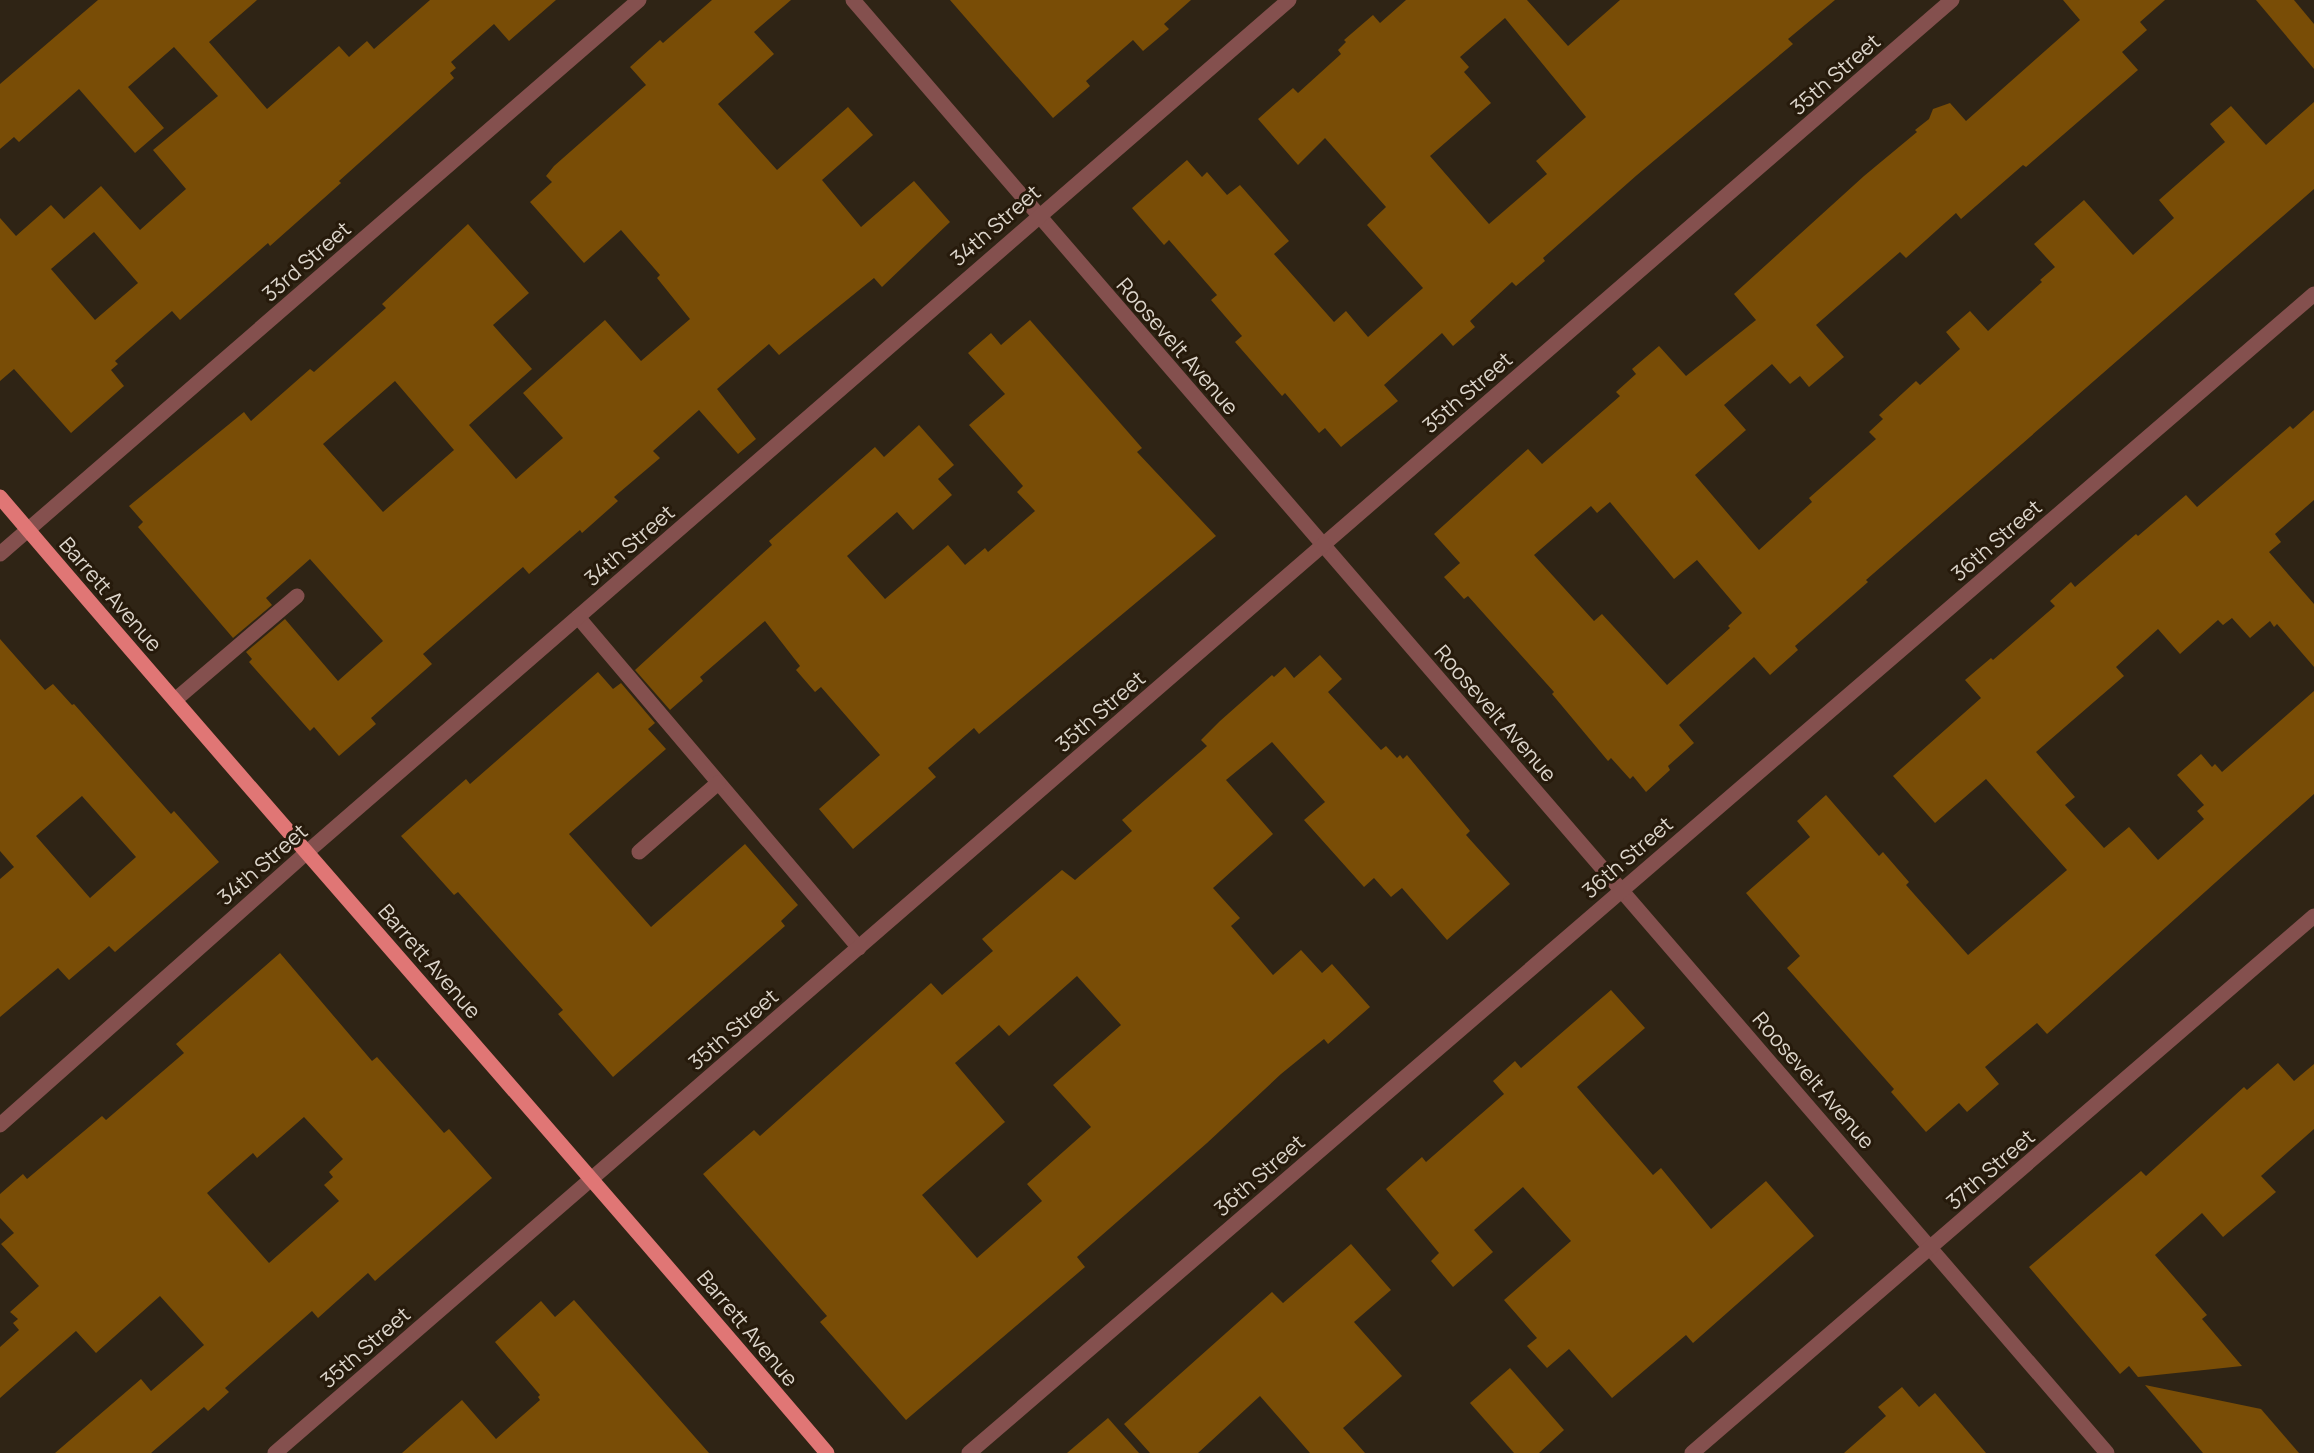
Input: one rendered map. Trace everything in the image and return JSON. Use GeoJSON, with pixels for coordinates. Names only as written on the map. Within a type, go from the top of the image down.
{"type":"FeatureCollection","features":[{"type":"Feature","properties":{"kind":"main road","name":"Barrett Avenue"},"geometry":{"type":"LineString","coordinates":[[0,497],[306,853],[592,1178],[827,1453]]}},
{"type":"Feature","properties":{"kind":"street","name":"33rd Street"},"geometry":{"type":"LineString","coordinates":[[0,554],[639,0]]}},
{"type":"Feature","properties":{"kind":"street","name":"Roosevelt Avenue"},"geometry":{"type":"LineString","coordinates":[[854,0],[2107,1453]]}},
{"type":"Feature","properties":{"kind":"street","name":"34th Street"},"geometry":{"type":"LineString","coordinates":[[0,1125],[306,853],[1288,0]]}},
{"type":"Feature","properties":{"kind":"street","name":"35th Street"},"geometry":{"type":"LineString","coordinates":[[275,1453],[1952,0]]}},
{"type":"Feature","properties":{"kind":"street","name":"36th Street"},"geometry":{"type":"LineString","coordinates":[[969,1453],[2314,294]]}},
{"type":"Feature","properties":{"kind":"street"},"geometry":{"type":"LineString","coordinates":[[175,700],[297,596]]}},
{"type":"Feature","properties":{"kind":"street"},"geometry":{"type":"LineString","coordinates":[[578,617],[859,948]]}},
{"type":"Feature","properties":{"kind":"street"},"geometry":{"type":"LineString","coordinates":[[639,852],[718,783]]}},
{"type":"Feature","properties":{"kind":"street","name":"37th Street"},"geometry":{"type":"LineString","coordinates":[[1692,1453],[2314,916]]}},
{"type":"Feature","properties":{"kind":"building"},"geometry":{"type":"Polygon","coordinates":[[[98,0],[257,0],[209,42],[267,109],[339,46],[349,57],[367,41],[374,49],[430,0],[556,0],[509,41],[494,24],[451,62],[456,68],[450,73],[454,78],[339,181],[341,183],[270,246],[268,243],[180,320],[172,311],[115,361],[118,364],[111,370],[124,386],[71,433],[14,369],[0,381],[0,218],[16,236],[51,205],[64,219],[101,186],[140,230],[186,189],[153,150],[218,96],[174,47],[128,87],[164,128],[135,153],[79,89],[19,142],[14,137],[0,149],[0,84],[98,0]],[[94,232],[51,269],[95,320],[138,283],[94,232]]]}},
{"type":"Feature","properties":{"kind":"building"},"geometry":{"type":"Polygon","coordinates":[[[712,0],[791,0],[754,32],[774,54],[718,104],[777,170],[848,107],[873,135],[822,180],[861,227],[914,181],[950,222],[882,287],[874,278],[779,355],[769,344],[717,389],[756,439],[738,454],[699,410],[653,451],[660,458],[614,497],[618,501],[582,533],[580,530],[529,574],[523,567],[423,654],[432,664],[371,718],[376,724],[339,756],[314,727],[310,731],[249,662],[252,659],[246,652],[285,619],[338,681],[383,641],[310,559],[266,598],[272,605],[233,638],[138,527],[143,522],[129,506],[244,412],[251,421],[310,369],[314,372],[386,308],[382,304],[468,224],[529,293],[493,325],[532,369],[469,425],[516,479],[563,438],[523,393],[605,320],[641,361],[690,319],[657,278],[660,275],[621,230],[584,263],[530,202],[552,182],[546,176],[554,166],[646,85],[630,67],[660,40],[663,43],[712,0]],[[395,381],[323,444],[383,512],[454,450],[395,381]]]}},
{"type":"Feature","properties":{"kind":"building"},"geometry":{"type":"Polygon","coordinates":[[[950,0],[1191,0],[1164,24],[1169,29],[1143,51],[1133,40],[1086,81],[1090,86],[1053,118],[950,0]]]}},
{"type":"Feature","properties":{"kind":"building"},"geometry":{"type":"Polygon","coordinates":[[[1406,0],[1527,0],[1568,46],[1620,0],[1835,0],[1788,39],[1793,44],[1637,175],[1543,258],[1545,261],[1516,286],[1512,282],[1470,321],[1475,327],[1453,346],[1442,333],[1384,385],[1398,401],[1341,447],[1325,428],[1319,433],[1285,393],[1282,396],[1235,342],[1242,336],[1211,300],[1217,295],[1169,240],[1164,245],[1132,208],[1187,160],[1202,177],[1207,172],[1227,195],[1240,185],[1289,241],[1274,254],[1334,322],[1346,311],[1368,337],[1423,288],[1367,225],[1386,207],[1325,138],[1298,165],[1258,119],[1293,88],[1298,93],[1341,54],[1338,50],[1346,42],[1344,40],[1373,15],[1380,23],[1406,0]],[[1505,18],[1460,57],[1469,67],[1464,72],[1491,103],[1430,156],[1489,224],[1547,174],[1536,161],[1586,117],[1505,18]]]}},
{"type":"Feature","properties":{"kind":"building"},"geometry":{"type":"Polygon","coordinates":[[[2063,0],[2165,0],[2140,22],[2147,30],[2122,52],[2138,70],[2026,167],[2023,165],[1961,219],[1956,213],[1906,258],[1900,252],[1816,325],[1844,357],[1809,387],[1800,376],[1790,384],[1772,364],[1724,405],[1746,430],[1695,475],[1759,550],[1812,502],[1809,498],[1876,439],[1869,432],[1883,419],[1879,415],[1916,381],[1920,385],[1960,349],[1946,332],[1970,311],[1988,331],[2042,282],[2040,280],[2055,267],[2034,244],[2084,200],[2133,255],[2174,218],[2159,200],[2225,142],[2210,124],[2231,106],[2266,145],[2314,102],[2314,189],[1866,580],[1868,582],[1795,646],[1798,650],[1770,675],[1754,657],[1679,725],[1694,743],[1668,766],[1670,770],[1646,792],[1633,776],[1630,779],[1611,758],[1608,761],[1552,694],[1554,692],[1468,596],[1464,599],[1444,577],[1460,563],[1434,534],[1528,449],[1542,464],[1620,396],[1616,392],[1636,374],[1632,369],[1659,346],[1686,376],[1756,320],[1734,294],[1864,176],[1917,132],[1915,130],[1929,119],[1933,109],[1950,103],[1966,121],[2080,20],[2063,0]],[[1610,502],[1597,513],[1591,506],[1534,555],[1594,621],[1602,614],[1667,685],[1730,628],[1728,626],[1742,613],[1697,560],[1674,579],[1610,502]]]}},
{"type":"Feature","properties":{"kind":"building"},"geometry":{"type":"Polygon","coordinates":[[[2256,0],[2294,0],[2314,24],[2314,69],[2256,0]]]}},
{"type":"Feature","properties":{"kind":"building"},"geometry":{"type":"Polygon","coordinates":[[[1030,320],[1142,448],[1137,452],[1216,536],[979,734],[974,728],[928,768],[936,777],[853,849],[819,809],[880,755],[821,687],[815,692],[796,670],[800,666],[765,621],[700,677],[703,681],[670,710],[635,670],[772,545],[769,541],[875,447],[884,457],[919,425],[954,465],[938,479],[952,495],[913,530],[897,512],[847,556],[885,599],[948,545],[965,565],[985,548],[988,552],[1035,511],[1017,492],[1023,486],[969,425],[1005,394],[968,353],[991,333],[1001,345],[1030,320]]]}},
{"type":"Feature","properties":{"kind":"building"},"geometry":{"type":"Polygon","coordinates":[[[2314,410],[2314,500],[2275,534],[2281,542],[2269,552],[2314,604],[2314,667],[2277,624],[2274,627],[2270,621],[2250,638],[2232,618],[2223,625],[2218,620],[2180,654],[2158,629],[2116,667],[2124,676],[2036,752],[2075,797],[2065,805],[2104,848],[2129,827],[2158,860],[2204,819],[2197,811],[2204,805],[2177,775],[2201,754],[2212,767],[2215,764],[2222,772],[2314,691],[2314,794],[2047,1034],[2037,1023],[1985,1067],[1999,1084],[1967,1112],[1959,1103],[1926,1132],[1891,1092],[1894,1089],[1787,968],[1800,956],[1746,893],[1810,837],[1797,821],[1826,795],[1879,856],[1883,852],[1909,882],[1906,885],[1968,955],[2067,870],[1986,779],[1935,823],[1893,776],[1981,698],[1965,680],[1991,658],[1993,660],[2055,606],[2050,601],[2071,582],[2075,587],[2136,534],[2138,536],[2186,495],[2197,507],[2290,426],[2293,429],[2314,410]]]}},
{"type":"Feature","properties":{"kind":"building"},"geometry":{"type":"Polygon","coordinates":[[[0,639],[45,690],[53,684],[72,705],[74,704],[171,814],[174,811],[219,862],[115,952],[109,946],[69,980],[58,968],[0,1017],[0,879],[14,867],[0,851],[0,639]],[[82,796],[36,836],[90,898],[136,857],[82,796]]]}},
{"type":"Feature","properties":{"kind":"building"},"geometry":{"type":"Polygon","coordinates":[[[1320,655],[1342,679],[1328,692],[1381,750],[1386,746],[1397,758],[1400,755],[1403,759],[1407,755],[1470,831],[1466,835],[1510,884],[1447,940],[1402,888],[1391,897],[1374,878],[1364,887],[1304,820],[1325,802],[1272,742],[1226,780],[1273,834],[1213,888],[1240,918],[1231,926],[1273,975],[1301,950],[1322,973],[1332,964],[1370,1007],[1328,1044],[1324,1039],[1281,1074],[1207,1143],[1077,1257],[1085,1267],[906,1420],[820,1322],[827,1316],[703,1174],[754,1130],[760,1136],[931,983],[942,995],[993,951],[982,939],[1062,870],[1075,880],[1132,831],[1122,820],[1207,746],[1201,740],[1220,721],[1272,675],[1274,677],[1285,667],[1294,678],[1320,655]],[[1077,976],[1009,1036],[999,1025],[955,1063],[1005,1122],[922,1195],[977,1258],[1042,1201],[1027,1184],[1091,1127],[1053,1085],[1121,1025],[1077,976]]]}},
{"type":"Feature","properties":{"kind":"building"},"geometry":{"type":"Polygon","coordinates":[[[598,672],[613,689],[621,683],[655,723],[648,729],[666,749],[569,834],[651,927],[745,844],[798,905],[781,921],[785,926],[613,1077],[558,1014],[563,1010],[458,892],[454,895],[401,836],[466,779],[470,784],[598,672]]]}},
{"type":"Feature","properties":{"kind":"building"},"geometry":{"type":"Polygon","coordinates":[[[280,953],[372,1061],[377,1057],[444,1133],[449,1129],[492,1178],[375,1281],[368,1273],[318,1318],[312,1311],[225,1388],[229,1392],[208,1411],[204,1407],[151,1453],[55,1453],[141,1379],[151,1391],[204,1345],[160,1296],[96,1353],[76,1331],[0,1398],[0,1347],[19,1330],[13,1323],[18,1319],[10,1312],[39,1286],[1,1244],[14,1233],[0,1218],[0,1194],[23,1174],[27,1179],[102,1116],[106,1120],[184,1053],[176,1044],[280,953]],[[304,1117],[257,1158],[253,1153],[207,1193],[269,1263],[339,1201],[324,1185],[333,1177],[329,1172],[343,1159],[304,1117]]]}},
{"type":"Feature","properties":{"kind":"building"},"geometry":{"type":"Polygon","coordinates":[[[1611,990],[1645,1028],[1577,1087],[1653,1175],[1661,1168],[1711,1229],[1766,1181],[1814,1236],[1693,1343],[1686,1335],[1612,1398],[1569,1349],[1547,1368],[1527,1346],[1537,1338],[1504,1300],[1571,1241],[1523,1187],[1474,1230],[1493,1252],[1453,1287],[1431,1261],[1439,1253],[1386,1189],[1422,1157],[1426,1162],[1504,1094],[1493,1081],[1515,1061],[1521,1068],[1611,990]]]}},
{"type":"Feature","properties":{"kind":"building"},"geometry":{"type":"Polygon","coordinates":[[[2278,1063],[2294,1081],[2314,1064],[2314,1129],[2261,1176],[2276,1192],[2223,1237],[2202,1213],[2155,1255],[2207,1315],[2202,1319],[2242,1366],[2138,1377],[2129,1366],[2120,1374],[2029,1267],[2141,1171],[2146,1176],[2244,1087],[2247,1090],[2278,1063]]]}},
{"type":"Feature","properties":{"kind":"building"},"geometry":{"type":"Polygon","coordinates":[[[1351,1244],[1391,1290],[1354,1322],[1402,1376],[1343,1428],[1365,1453],[1310,1453],[1260,1396],[1198,1453],[1150,1453],[1124,1424],[1272,1292],[1283,1303],[1351,1244]]]}},
{"type":"Feature","properties":{"kind":"building"},"geometry":{"type":"Polygon","coordinates":[[[574,1300],[709,1453],[402,1453],[462,1400],[496,1439],[540,1400],[538,1397],[540,1395],[495,1342],[541,1301],[555,1317],[574,1300]]]}},
{"type":"Feature","properties":{"kind":"building"},"geometry":{"type":"Polygon","coordinates":[[[1510,1368],[1564,1430],[1539,1453],[1514,1453],[1470,1403],[1510,1368]]]}},
{"type":"Feature","properties":{"kind":"building"},"geometry":{"type":"Polygon","coordinates":[[[2145,1385],[2261,1409],[2299,1453],[2203,1453],[2145,1385]]]}},
{"type":"Feature","properties":{"kind":"building"},"geometry":{"type":"Polygon","coordinates":[[[1902,1387],[1919,1407],[1935,1393],[1986,1453],[1844,1453],[1886,1416],[1878,1407],[1902,1387]]]}},
{"type":"Feature","properties":{"kind":"building"},"geometry":{"type":"Polygon","coordinates":[[[1108,1418],[1139,1453],[1067,1453],[1108,1418]]]}}]}
